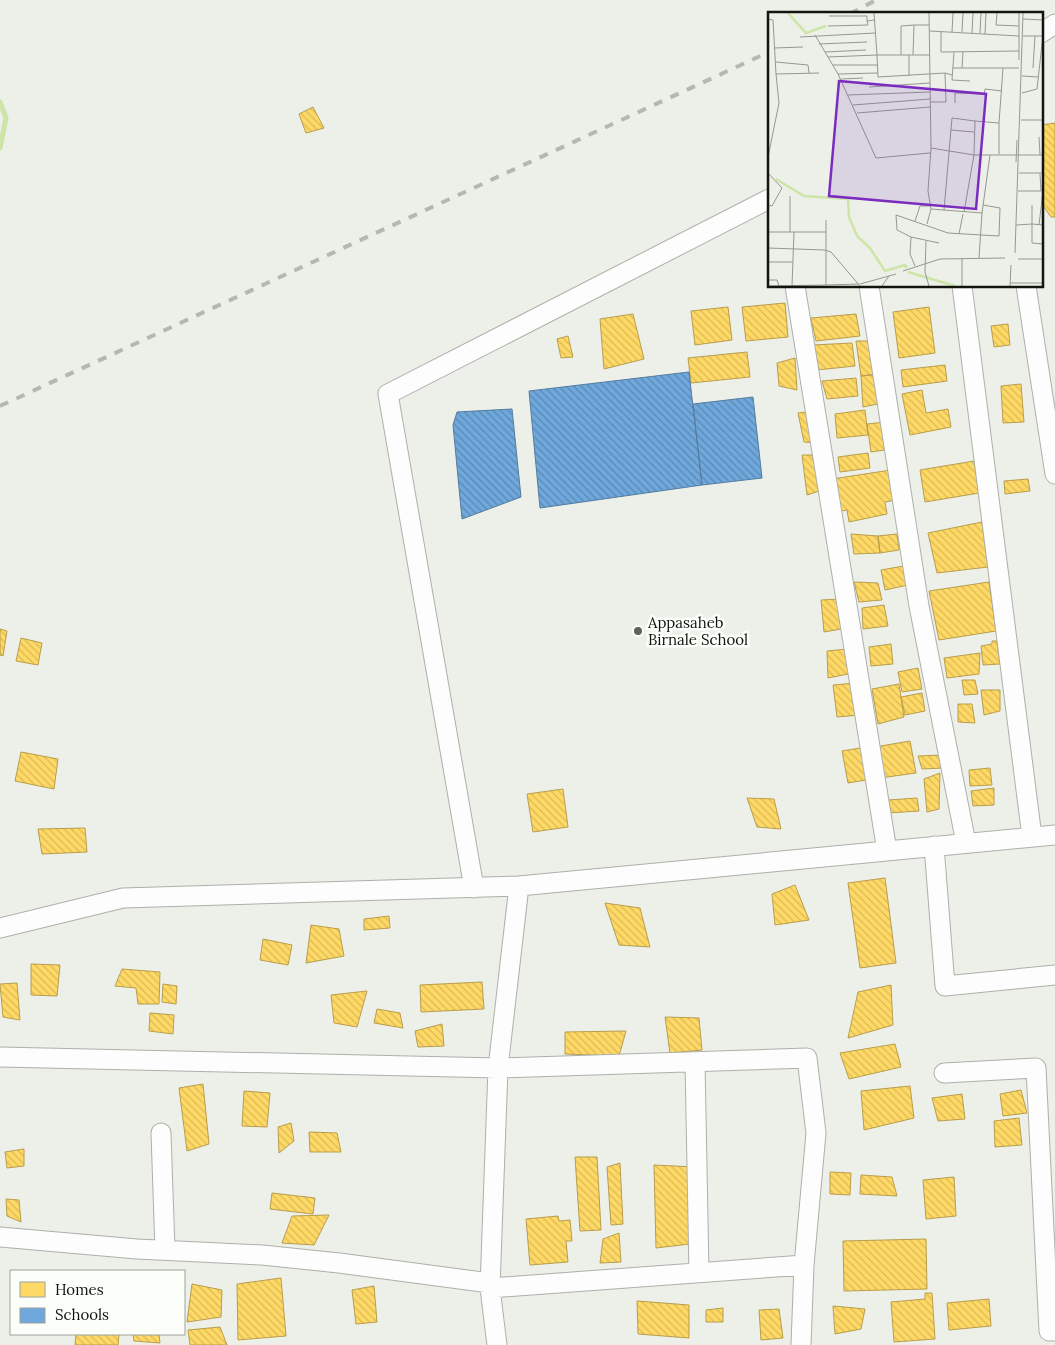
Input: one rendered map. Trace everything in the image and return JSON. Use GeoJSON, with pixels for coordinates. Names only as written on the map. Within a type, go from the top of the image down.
{"type":"FeatureCollection","features":[{"type":"Feature","properties":{"kind":"street"},"geometry":{"type":"LineString","coordinates":[[1042,32],[1055,24]]}},
{"type":"Feature","properties":{"kind":"street"},"geometry":{"type":"LineString","coordinates":[[474,888],[388,394],[768,200]]}},
{"type":"Feature","properties":{"kind":"street"},"geometry":{"type":"LineString","coordinates":[[795,288],[887,851]]}},
{"type":"Feature","properties":{"kind":"street"},"geometry":{"type":"LineString","coordinates":[[869,288],[919,606],[966,843]]}},
{"type":"Feature","properties":{"kind":"street"},"geometry":{"type":"LineString","coordinates":[[962,288],[1032,837]]}},
{"type":"Feature","properties":{"kind":"street"},"geometry":{"type":"LineString","coordinates":[[1026,288],[1055,474]]}},
{"type":"Feature","properties":{"kind":"street"},"geometry":{"type":"LineString","coordinates":[[0,928],[123,898],[519,886],[1055,835]]}},
{"type":"Feature","properties":{"kind":"street"},"geometry":{"type":"LineString","coordinates":[[934,846],[945,986],[1055,975]]}},
{"type":"Feature","properties":{"kind":"street"},"geometry":{"type":"LineString","coordinates":[[497,1345],[490,1286],[498,1068],[519,886]]}},
{"type":"Feature","properties":{"kind":"street"},"geometry":{"type":"LineString","coordinates":[[0,1057],[498,1068],[807,1058],[816,1133],[804,1264],[801,1345]]}},
{"type":"Feature","properties":{"kind":"street"},"geometry":{"type":"LineString","coordinates":[[695,1062],[699,1272]]}},
{"type":"Feature","properties":{"kind":"street"},"geometry":{"type":"LineString","coordinates":[[944,1074],[1036,1068],[1050,1331],[1055,1331]]}},
{"type":"Feature","properties":{"kind":"street"},"geometry":{"type":"LineString","coordinates":[[161,1133],[165,1250]]}},
{"type":"Feature","properties":{"kind":"street"},"geometry":{"type":"LineString","coordinates":[[0,1237],[137,1249],[262,1255],[340,1263],[490,1286],[804,1264]]}},
{"type":"Feature","properties":{"kind":"building: Homes"},"geometry":{"type":"Polygon","coordinates":[[[313,107],[324,128],[306,133],[299,114],[313,107]]]}},
{"type":"Feature","properties":{"kind":"building: Homes"},"geometry":{"type":"Polygon","coordinates":[[[1055,123],[1055,217],[1051,217],[1042,204],[1042,125],[1055,123]]]}},
{"type":"Feature","properties":{"kind":"building: Homes"},"geometry":{"type":"Polygon","coordinates":[[[785,303],[788,337],[746,341],[742,307],[785,303]]]}},
{"type":"Feature","properties":{"kind":"building: Homes"},"geometry":{"type":"Polygon","coordinates":[[[728,307],[732,340],[695,345],[691,311],[728,307]]]}},
{"type":"Feature","properties":{"kind":"building: Homes"},"geometry":{"type":"Polygon","coordinates":[[[929,307],[935,353],[899,358],[893,312],[929,307]]]}},
{"type":"Feature","properties":{"kind":"building: Homes"},"geometry":{"type":"Polygon","coordinates":[[[633,314],[644,359],[604,369],[600,319],[633,314]]]}},
{"type":"Feature","properties":{"kind":"building: Homes"},"geometry":{"type":"Polygon","coordinates":[[[856,314],[860,336],[816,341],[811,318],[856,314]]]}},
{"type":"Feature","properties":{"kind":"building: Homes"},"geometry":{"type":"Polygon","coordinates":[[[1008,324],[1010,345],[994,347],[991,326],[1008,324]]]}},
{"type":"Feature","properties":{"kind":"building: Homes"},"geometry":{"type":"Polygon","coordinates":[[[568,336],[573,357],[561,358],[557,339],[568,336]]]}},
{"type":"Feature","properties":{"kind":"building: Homes"},"geometry":{"type":"Polygon","coordinates":[[[856,341],[871,341],[879,374],[861,376],[856,341]]]}},
{"type":"Feature","properties":{"kind":"building: Homes"},"geometry":{"type":"Polygon","coordinates":[[[852,343],[855,366],[817,370],[813,345],[852,343]]]}},
{"type":"Feature","properties":{"kind":"building: Homes"},"geometry":{"type":"Polygon","coordinates":[[[747,352],[750,377],[691,383],[688,358],[747,352]]]}},
{"type":"Feature","properties":{"kind":"building: Homes"},"geometry":{"type":"Polygon","coordinates":[[[795,358],[797,390],[779,386],[777,363],[795,358]]]}},
{"type":"Feature","properties":{"kind":"building: Homes"},"geometry":{"type":"Polygon","coordinates":[[[945,365],[947,381],[903,387],[901,370],[945,365]]]}},
{"type":"Feature","properties":{"kind":"building: Homes"},"geometry":{"type":"Polygon","coordinates":[[[879,374],[882,403],[863,407],[861,376],[879,374]]]}},
{"type":"Feature","properties":{"kind":"building: Homes"},"geometry":{"type":"Polygon","coordinates":[[[856,378],[858,396],[827,399],[822,381],[856,378]]]}},
{"type":"Feature","properties":{"kind":"building: Homes"},"geometry":{"type":"Polygon","coordinates":[[[1021,384],[1024,422],[1003,423],[1001,386],[1021,384]]]}},
{"type":"Feature","properties":{"kind":"building: Homes"},"geometry":{"type":"Polygon","coordinates":[[[922,390],[926,413],[948,409],[951,427],[910,435],[902,394],[922,390]]]}},
{"type":"Feature","properties":{"kind":"building: Homes"},"geometry":{"type":"Polygon","coordinates":[[[865,410],[868,435],[837,438],[835,414],[865,410]]]}},
{"type":"Feature","properties":{"kind":"building: Homes"},"geometry":{"type":"Polygon","coordinates":[[[806,412],[816,443],[804,442],[798,413],[806,412]]]}},
{"type":"Feature","properties":{"kind":"building: Homes"},"geometry":{"type":"Polygon","coordinates":[[[886,422],[891,449],[871,452],[867,424],[886,422]]]}},
{"type":"Feature","properties":{"kind":"building: Homes"},"geometry":{"type":"Polygon","coordinates":[[[868,453],[870,468],[840,472],[838,457],[868,453]]]}},
{"type":"Feature","properties":{"kind":"building: Homes"},"geometry":{"type":"Polygon","coordinates":[[[802,455],[812,455],[822,490],[807,495],[802,455]]]}},
{"type":"Feature","properties":{"kind":"building: Homes"},"geometry":{"type":"Polygon","coordinates":[[[974,461],[979,493],[925,502],[920,470],[974,461]]]}},
{"type":"Feature","properties":{"kind":"building: Homes"},"geometry":{"type":"Polygon","coordinates":[[[891,470],[896,500],[885,502],[887,514],[849,522],[847,510],[836,512],[832,479],[891,470]]]}},
{"type":"Feature","properties":{"kind":"building: Homes"},"geometry":{"type":"Polygon","coordinates":[[[1028,479],[1030,491],[1005,494],[1004,481],[1028,479]]]}},
{"type":"Feature","properties":{"kind":"building: Homes"},"geometry":{"type":"Polygon","coordinates":[[[982,522],[988,567],[937,573],[928,533],[982,522]]]}},
{"type":"Feature","properties":{"kind":"building: Homes"},"geometry":{"type":"Polygon","coordinates":[[[851,534],[878,536],[880,553],[854,554],[851,534]]]}},
{"type":"Feature","properties":{"kind":"building: Homes"},"geometry":{"type":"Polygon","coordinates":[[[897,534],[899,550],[880,553],[878,536],[897,534]]]}},
{"type":"Feature","properties":{"kind":"building: Homes"},"geometry":{"type":"Polygon","coordinates":[[[904,566],[908,585],[885,590],[881,570],[904,566]]]}},
{"type":"Feature","properties":{"kind":"building: Homes"},"geometry":{"type":"Polygon","coordinates":[[[854,582],[878,583],[882,600],[859,602],[854,582]]]}},
{"type":"Feature","properties":{"kind":"building: Homes"},"geometry":{"type":"Polygon","coordinates":[[[989,582],[996,631],[939,640],[929,591],[989,582]]]}},
{"type":"Feature","properties":{"kind":"building: Homes"},"geometry":{"type":"Polygon","coordinates":[[[839,599],[841,629],[824,632],[821,600],[839,599]]]}},
{"type":"Feature","properties":{"kind":"building: Homes"},"geometry":{"type":"Polygon","coordinates":[[[884,605],[888,626],[863,629],[862,608],[884,605]]]}},
{"type":"Feature","properties":{"kind":"building: Homes"},"geometry":{"type":"Polygon","coordinates":[[[0,629],[7,631],[3,656],[0,655],[0,629]]]}},
{"type":"Feature","properties":{"kind":"building: Homes"},"geometry":{"type":"Polygon","coordinates":[[[21,638],[42,643],[38,665],[16,661],[21,638]]]}},
{"type":"Feature","properties":{"kind":"building: Homes"},"geometry":{"type":"Polygon","coordinates":[[[992,641],[997,641],[1000,664],[983,665],[981,646],[992,644],[992,641]]]}},
{"type":"Feature","properties":{"kind":"building: Homes"},"geometry":{"type":"Polygon","coordinates":[[[891,644],[893,664],[871,666],[869,647],[891,644]]]}},
{"type":"Feature","properties":{"kind":"building: Homes"},"geometry":{"type":"Polygon","coordinates":[[[847,649],[853,673],[828,678],[827,651],[847,649]]]}},
{"type":"Feature","properties":{"kind":"building: Homes"},"geometry":{"type":"Polygon","coordinates":[[[980,653],[979,674],[947,678],[944,658],[980,653]]]}},
{"type":"Feature","properties":{"kind":"building: Homes"},"geometry":{"type":"Polygon","coordinates":[[[918,668],[922,689],[902,692],[898,672],[918,668]]]}},
{"type":"Feature","properties":{"kind":"building: Homes"},"geometry":{"type":"Polygon","coordinates":[[[962,680],[975,680],[978,694],[964,695],[962,680]]]}},
{"type":"Feature","properties":{"kind":"building: Homes"},"geometry":{"type":"Polygon","coordinates":[[[856,683],[860,715],[837,717],[833,685],[856,683]]]}},
{"type":"Feature","properties":{"kind":"building: Homes"},"geometry":{"type":"Polygon","coordinates":[[[899,684],[904,717],[878,724],[872,689],[899,684]]]}},
{"type":"Feature","properties":{"kind":"building: Homes"},"geometry":{"type":"Polygon","coordinates":[[[981,690],[1000,690],[1000,711],[984,715],[981,690]]]}},
{"type":"Feature","properties":{"kind":"building: Homes"},"geometry":{"type":"Polygon","coordinates":[[[922,693],[925,711],[905,715],[901,697],[922,693]]]}},
{"type":"Feature","properties":{"kind":"building: Homes"},"geometry":{"type":"Polygon","coordinates":[[[958,704],[972,704],[975,723],[958,722],[958,704]]]}},
{"type":"Feature","properties":{"kind":"building: Homes"},"geometry":{"type":"Polygon","coordinates":[[[910,741],[916,773],[880,778],[875,747],[910,741]]]}},
{"type":"Feature","properties":{"kind":"building: Homes"},"geometry":{"type":"Polygon","coordinates":[[[866,747],[872,779],[848,783],[842,751],[866,747]]]}},
{"type":"Feature","properties":{"kind":"building: Homes"},"geometry":{"type":"Polygon","coordinates":[[[21,752],[58,759],[54,789],[15,781],[21,752]]]}},
{"type":"Feature","properties":{"kind":"building: Homes"},"geometry":{"type":"Polygon","coordinates":[[[943,755],[943,768],[922,769],[918,756],[943,755]]]}},
{"type":"Feature","properties":{"kind":"building: Homes"},"geometry":{"type":"Polygon","coordinates":[[[990,768],[992,785],[970,786],[969,770],[990,768]]]}},
{"type":"Feature","properties":{"kind":"building: Homes"},"geometry":{"type":"Polygon","coordinates":[[[940,773],[939,809],[927,812],[924,779],[940,773]]]}},
{"type":"Feature","properties":{"kind":"building: Homes"},"geometry":{"type":"Polygon","coordinates":[[[994,788],[994,805],[973,806],[971,791],[994,788]]]}},
{"type":"Feature","properties":{"kind":"building: Homes"},"geometry":{"type":"Polygon","coordinates":[[[563,789],[568,827],[533,832],[527,794],[563,789]]]}},
{"type":"Feature","properties":{"kind":"building: Homes"},"geometry":{"type":"Polygon","coordinates":[[[747,798],[774,799],[781,829],[757,827],[747,798]]]}},
{"type":"Feature","properties":{"kind":"building: Homes"},"geometry":{"type":"Polygon","coordinates":[[[917,798],[919,811],[888,813],[888,800],[917,798]]]}},
{"type":"Feature","properties":{"kind":"building: Homes"},"geometry":{"type":"Polygon","coordinates":[[[85,828],[87,852],[42,854],[38,829],[85,828]]]}},
{"type":"Feature","properties":{"kind":"building: Homes"},"geometry":{"type":"Polygon","coordinates":[[[885,878],[896,963],[860,968],[848,883],[885,878]]]}},
{"type":"Feature","properties":{"kind":"building: Homes"},"geometry":{"type":"Polygon","coordinates":[[[795,885],[809,920],[775,925],[772,894],[795,885]]]}},
{"type":"Feature","properties":{"kind":"building: Homes"},"geometry":{"type":"Polygon","coordinates":[[[605,903],[640,908],[650,947],[619,945],[605,903]]]}},
{"type":"Feature","properties":{"kind":"building: Homes"},"geometry":{"type":"Polygon","coordinates":[[[389,916],[390,928],[364,930],[364,919],[389,916]]]}},
{"type":"Feature","properties":{"kind":"building: Homes"},"geometry":{"type":"Polygon","coordinates":[[[311,925],[339,929],[344,956],[306,963],[311,925]]]}},
{"type":"Feature","properties":{"kind":"building: Homes"},"geometry":{"type":"Polygon","coordinates":[[[263,939],[292,945],[288,965],[260,960],[263,939]]]}},
{"type":"Feature","properties":{"kind":"building: Homes"},"geometry":{"type":"Polygon","coordinates":[[[31,964],[60,965],[57,996],[31,995],[31,964]]]}},
{"type":"Feature","properties":{"kind":"building: Homes"},"geometry":{"type":"Polygon","coordinates":[[[122,969],[160,972],[159,1004],[138,1004],[136,988],[115,986],[122,969]]]}},
{"type":"Feature","properties":{"kind":"building: Homes"},"geometry":{"type":"Polygon","coordinates":[[[482,982],[484,1009],[421,1012],[420,985],[482,982]]]}},
{"type":"Feature","properties":{"kind":"building: Homes"},"geometry":{"type":"Polygon","coordinates":[[[17,983],[20,1020],[3,1017],[0,984],[17,983]]]}},
{"type":"Feature","properties":{"kind":"building: Homes"},"geometry":{"type":"Polygon","coordinates":[[[163,984],[177,986],[176,1004],[162,1002],[163,984]]]}},
{"type":"Feature","properties":{"kind":"building: Homes"},"geometry":{"type":"Polygon","coordinates":[[[891,985],[893,1025],[848,1038],[858,992],[891,985]]]}},
{"type":"Feature","properties":{"kind":"building: Homes"},"geometry":{"type":"Polygon","coordinates":[[[367,991],[357,1027],[334,1023],[331,995],[367,991]]]}},
{"type":"Feature","properties":{"kind":"building: Homes"},"geometry":{"type":"Polygon","coordinates":[[[377,1009],[400,1013],[403,1028],[374,1023],[377,1009]]]}},
{"type":"Feature","properties":{"kind":"building: Homes"},"geometry":{"type":"Polygon","coordinates":[[[150,1013],[174,1015],[173,1034],[149,1031],[150,1013]]]}},
{"type":"Feature","properties":{"kind":"building: Homes"},"geometry":{"type":"Polygon","coordinates":[[[665,1017],[699,1018],[702,1050],[670,1053],[665,1017]]]}},
{"type":"Feature","properties":{"kind":"building: Homes"},"geometry":{"type":"Polygon","coordinates":[[[442,1024],[444,1046],[418,1047],[415,1031],[442,1024]]]}},
{"type":"Feature","properties":{"kind":"building: Homes"},"geometry":{"type":"Polygon","coordinates":[[[626,1031],[619,1056],[565,1054],[565,1032],[626,1031]]]}},
{"type":"Feature","properties":{"kind":"building: Homes"},"geometry":{"type":"Polygon","coordinates":[[[895,1044],[901,1067],[849,1079],[840,1053],[895,1044]]]}},
{"type":"Feature","properties":{"kind":"building: Homes"},"geometry":{"type":"Polygon","coordinates":[[[203,1084],[209,1144],[187,1151],[179,1088],[203,1084]]]}},
{"type":"Feature","properties":{"kind":"building: Homes"},"geometry":{"type":"Polygon","coordinates":[[[910,1086],[914,1118],[864,1130],[861,1091],[910,1086]]]}},
{"type":"Feature","properties":{"kind":"building: Homes"},"geometry":{"type":"Polygon","coordinates":[[[1021,1090],[1027,1113],[1003,1116],[1000,1094],[1021,1090]]]}},
{"type":"Feature","properties":{"kind":"building: Homes"},"geometry":{"type":"Polygon","coordinates":[[[244,1091],[270,1093],[267,1127],[242,1126],[244,1091]]]}},
{"type":"Feature","properties":{"kind":"building: Homes"},"geometry":{"type":"Polygon","coordinates":[[[962,1094],[965,1119],[938,1121],[932,1098],[962,1094]]]}},
{"type":"Feature","properties":{"kind":"building: Homes"},"geometry":{"type":"Polygon","coordinates":[[[1019,1118],[1022,1145],[995,1147],[994,1121],[1019,1118]]]}},
{"type":"Feature","properties":{"kind":"building: Homes"},"geometry":{"type":"Polygon","coordinates":[[[291,1123],[294,1141],[279,1153],[278,1127],[291,1123]]]}},
{"type":"Feature","properties":{"kind":"building: Homes"},"geometry":{"type":"Polygon","coordinates":[[[309,1132],[337,1133],[341,1152],[310,1152],[309,1132]]]}},
{"type":"Feature","properties":{"kind":"building: Homes"},"geometry":{"type":"Polygon","coordinates":[[[24,1149],[24,1166],[7,1168],[5,1152],[24,1149]]]}},
{"type":"Feature","properties":{"kind":"building: Homes"},"geometry":{"type":"Polygon","coordinates":[[[575,1157],[597,1157],[601,1230],[580,1231],[575,1157]]]}},
{"type":"Feature","properties":{"kind":"building: Homes"},"geometry":{"type":"Polygon","coordinates":[[[620,1163],[623,1224],[611,1225],[607,1167],[620,1163]]]}},
{"type":"Feature","properties":{"kind":"building: Homes"},"geometry":{"type":"Polygon","coordinates":[[[654,1165],[695,1167],[698,1243],[656,1248],[654,1165]]]}},
{"type":"Feature","properties":{"kind":"building: Homes"},"geometry":{"type":"Polygon","coordinates":[[[830,1172],[851,1173],[850,1195],[830,1194],[830,1172]]]}},
{"type":"Feature","properties":{"kind":"building: Homes"},"geometry":{"type":"Polygon","coordinates":[[[861,1175],[892,1177],[897,1196],[860,1194],[861,1175]]]}},
{"type":"Feature","properties":{"kind":"building: Homes"},"geometry":{"type":"Polygon","coordinates":[[[954,1177],[956,1216],[926,1219],[923,1180],[954,1177]]]}},
{"type":"Feature","properties":{"kind":"building: Homes"},"geometry":{"type":"Polygon","coordinates":[[[272,1193],[315,1198],[313,1214],[270,1209],[272,1193]]]}},
{"type":"Feature","properties":{"kind":"building: Homes"},"geometry":{"type":"Polygon","coordinates":[[[6,1199],[19,1200],[21,1222],[7,1216],[6,1199]]]}},
{"type":"Feature","properties":{"kind":"building: Homes"},"geometry":{"type":"Polygon","coordinates":[[[329,1215],[314,1245],[282,1243],[292,1216],[329,1215]]]}},
{"type":"Feature","properties":{"kind":"building: Homes"},"geometry":{"type":"Polygon","coordinates":[[[558,1216],[559,1221],[570,1220],[572,1241],[566,1241],[568,1262],[530,1265],[526,1219],[558,1216]]]}},
{"type":"Feature","properties":{"kind":"building: Homes"},"geometry":{"type":"Polygon","coordinates":[[[619,1233],[621,1262],[600,1263],[603,1239],[619,1233]]]}},
{"type":"Feature","properties":{"kind":"building: Homes"},"geometry":{"type":"Polygon","coordinates":[[[926,1239],[927,1289],[844,1291],[843,1241],[926,1239]]]}},
{"type":"Feature","properties":{"kind":"building: Homes"},"geometry":{"type":"Polygon","coordinates":[[[281,1278],[286,1336],[238,1340],[237,1284],[281,1278]]]}},
{"type":"Feature","properties":{"kind":"building: Homes"},"geometry":{"type":"Polygon","coordinates":[[[192,1284],[222,1290],[221,1317],[187,1322],[192,1284]]]}},
{"type":"Feature","properties":{"kind":"building: Homes"},"geometry":{"type":"Polygon","coordinates":[[[374,1286],[377,1322],[356,1324],[352,1290],[374,1286]]]}},
{"type":"Feature","properties":{"kind":"building: Homes"},"geometry":{"type":"Polygon","coordinates":[[[925,1293],[932,1293],[935,1339],[894,1342],[891,1302],[925,1299],[925,1293]]]}},
{"type":"Feature","properties":{"kind":"building: Homes"},"geometry":{"type":"Polygon","coordinates":[[[989,1299],[991,1326],[949,1330],[947,1303],[989,1299]]]}},
{"type":"Feature","properties":{"kind":"building: Homes"},"geometry":{"type":"Polygon","coordinates":[[[637,1301],[689,1305],[689,1338],[638,1334],[637,1301]]]}},
{"type":"Feature","properties":{"kind":"building: Homes"},"geometry":{"type":"Polygon","coordinates":[[[833,1306],[865,1309],[861,1329],[835,1334],[833,1306]]]}},
{"type":"Feature","properties":{"kind":"building: Homes"},"geometry":{"type":"Polygon","coordinates":[[[723,1308],[723,1322],[706,1322],[706,1310],[723,1308]]]}},
{"type":"Feature","properties":{"kind":"building: Homes"},"geometry":{"type":"Polygon","coordinates":[[[779,1309],[783,1338],[761,1340],[759,1310],[779,1309]]]}},
{"type":"Feature","properties":{"kind":"building: Homes"},"geometry":{"type":"Polygon","coordinates":[[[220,1327],[227,1345],[190,1345],[188,1330],[220,1327]]]}},
{"type":"Feature","properties":{"kind":"building: Homes"},"geometry":{"type":"Polygon","coordinates":[[[76,1335],[119,1335],[118,1345],[75,1345],[76,1335]]]}},
{"type":"Feature","properties":{"kind":"building: Homes"},"geometry":{"type":"Polygon","coordinates":[[[133,1335],[159,1335],[160,1343],[134,1341],[133,1335]]]}},
{"type":"Feature","properties":{"kind":"building: Schools"},"geometry":{"type":"Polygon","coordinates":[[[689,372],[702,485],[540,508],[529,391],[689,372]]]}},
{"type":"Feature","properties":{"kind":"building: Schools"},"geometry":{"type":"Polygon","coordinates":[[[753,397],[762,478],[702,485],[693,404],[753,397]]]}},
{"type":"Feature","properties":{"kind":"building: Schools"},"geometry":{"type":"Polygon","coordinates":[[[512,409],[521,497],[462,519],[453,425],[457,412],[512,409]]]}},
{"type":"Feature","properties":{"kind":"waterway"},"geometry":{"type":"LineString","coordinates":[[0,102],[6,118],[0,148]]}},
{"type":"Feature","properties":{"kind":"railway"},"geometry":{"type":"LineString","coordinates":[[854,12],[876,0]]}},
{"type":"Feature","properties":{"kind":"railway"},"geometry":{"type":"LineString","coordinates":[[0,406],[768,52]]}},
{"type":"Feature","properties":{"kind":"place","name":"Appasaheb Birnale School"},"geometry":{"type":"Point","coordinates":[638,631]}}]}
